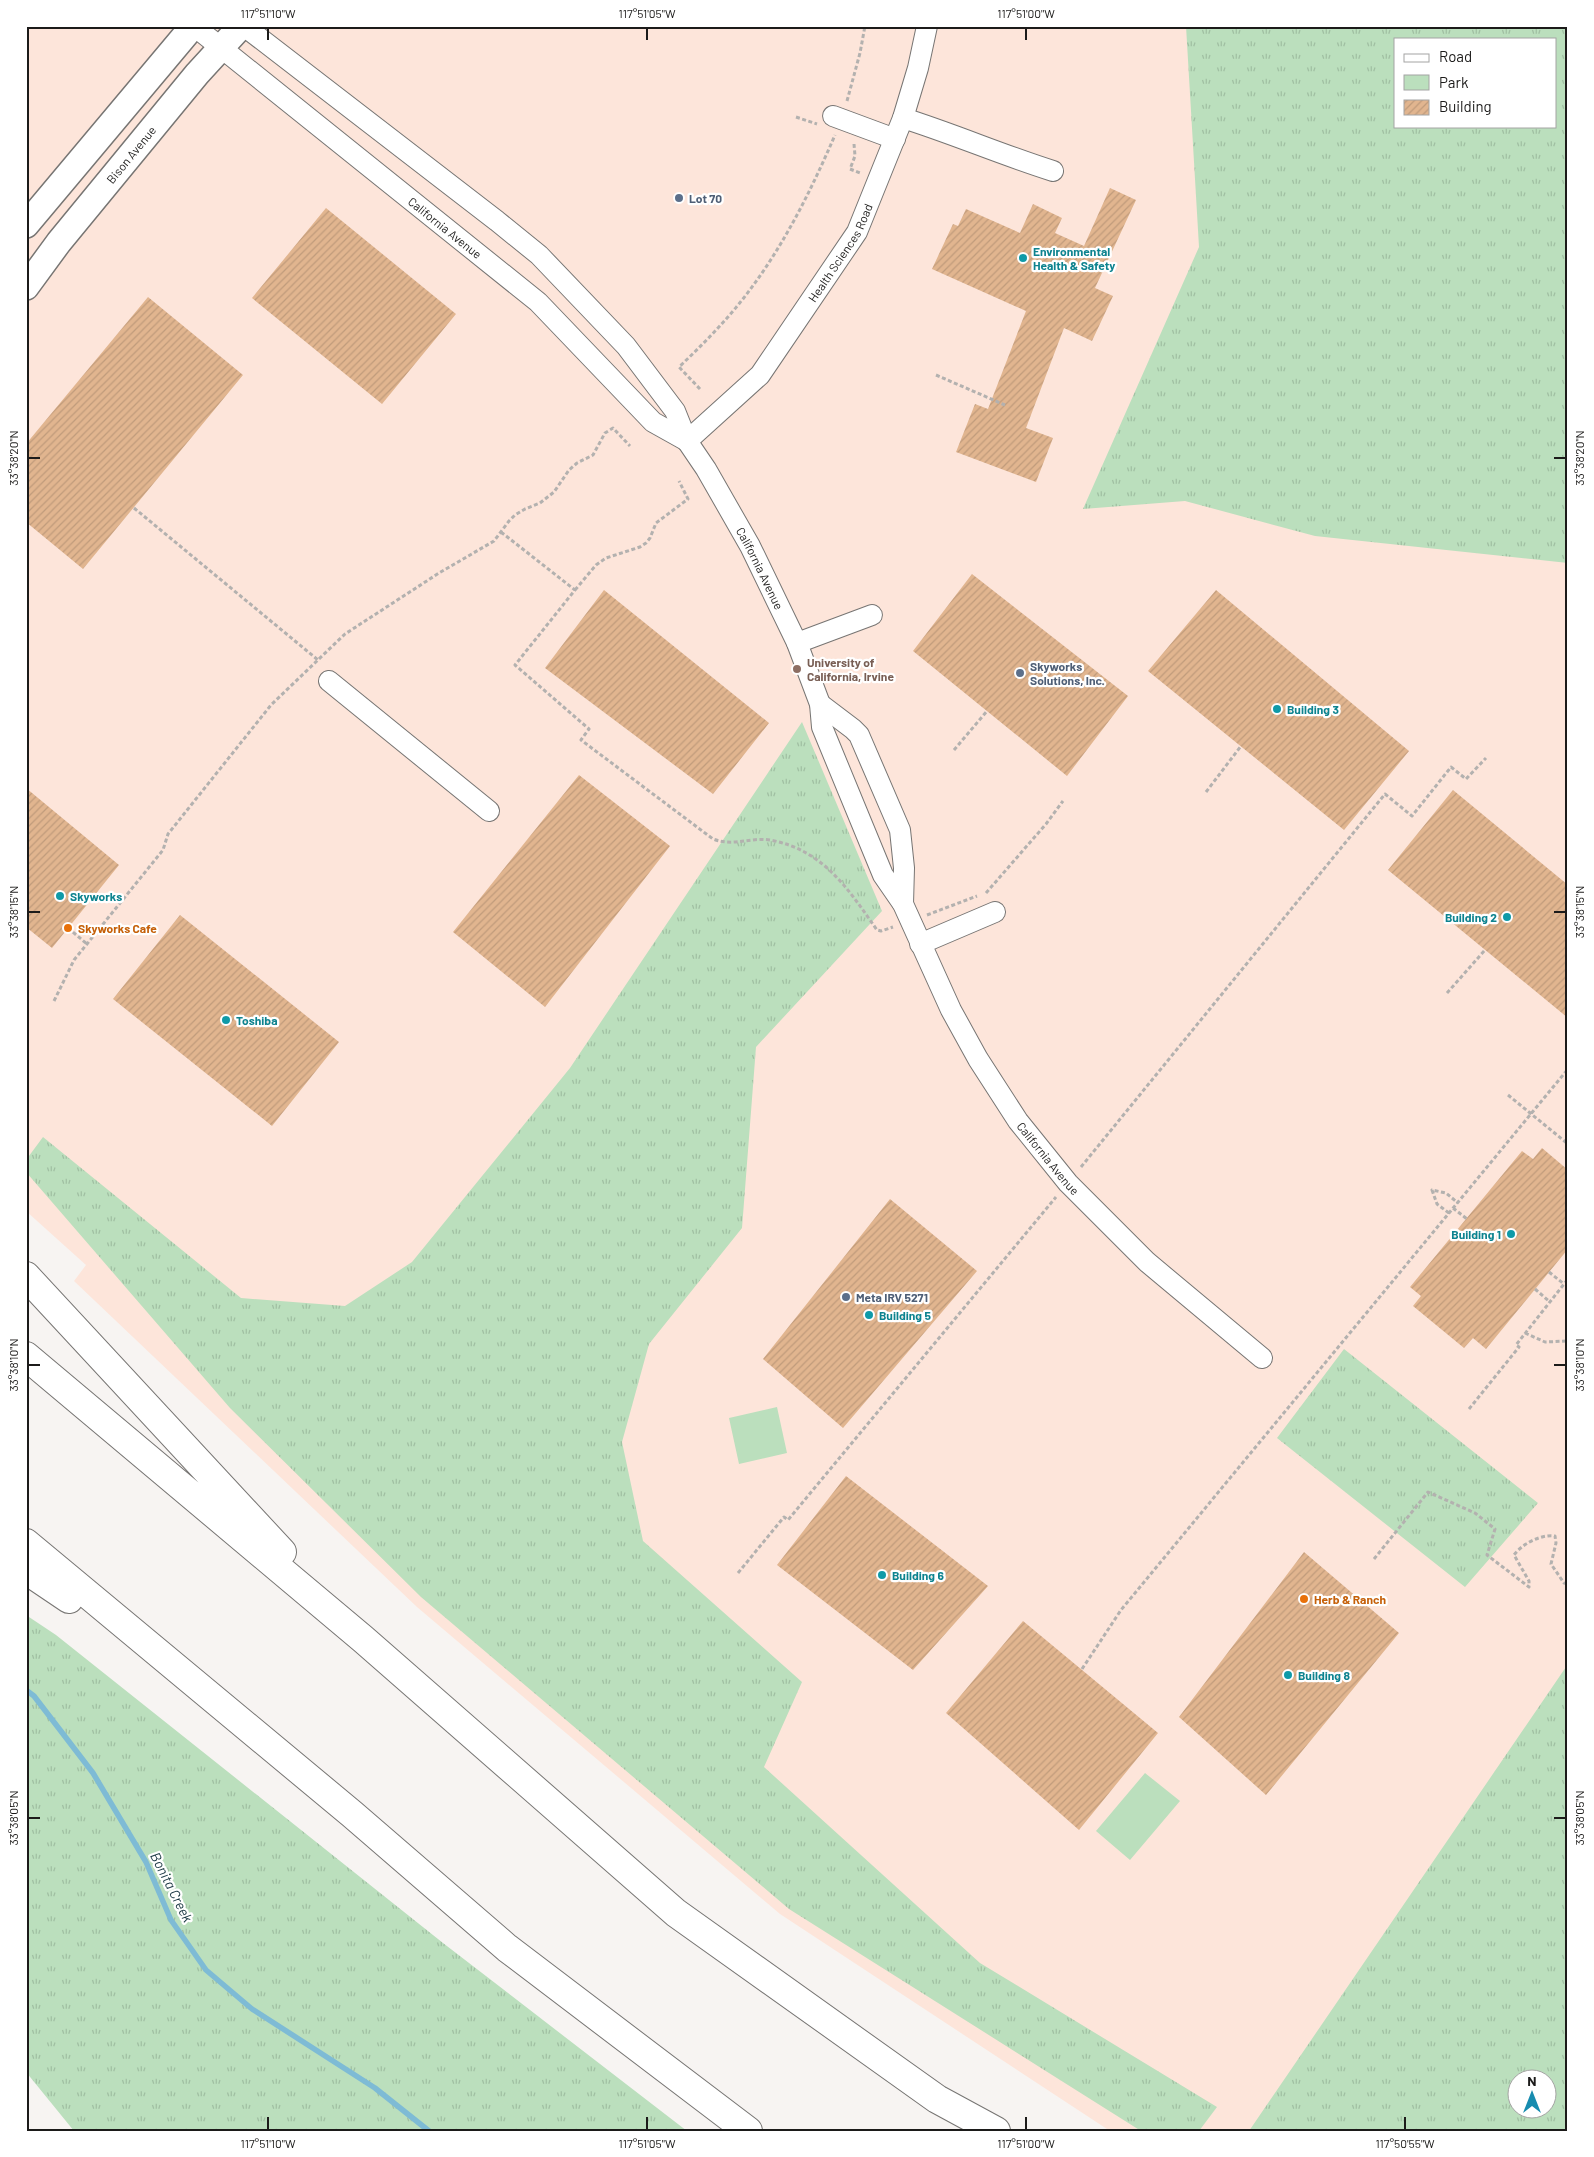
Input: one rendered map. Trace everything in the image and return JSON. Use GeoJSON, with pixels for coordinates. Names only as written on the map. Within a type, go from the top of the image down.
{"type":"FeatureCollection","features":[{"type":"Feature","properties":{"kind":"highway"},"geometry":{"type":"LineString","coordinates":[[26,1276],[363,1639]]}},
{"type":"Feature","properties":{"kind":"highway"},"geometry":{"type":"LineString","coordinates":[[26,1356],[363,1639],[676,1912],[936,2099],[996,2131]]}},
{"type":"Feature","properties":{"kind":"highway"},"geometry":{"type":"LineString","coordinates":[[26,1543],[352,1814],[507,1948],[748,2131]]}},
{"type":"Feature","properties":{"kind":"highway"},"geometry":{"type":"LineString","coordinates":[[26,1570],[212,1698]]}},
{"type":"Feature","properties":{"kind":"main road"},"geometry":{"type":"LineString","coordinates":[[26,226],[193,26]]}},
{"type":"Feature","properties":{"kind":"main road","name":"Bison Avenue"},"geometry":{"type":"LineString","coordinates":[[26,287],[60,242],[220,48],[243,26]]}},
{"type":"Feature","properties":{"kind":"street","name":"California Avenue"},"geometry":{"type":"LineString","coordinates":[[193,26],[538,302],[653,422],[686,441]]}},
{"type":"Feature","properties":{"kind":"street","name":"California Avenue"},"geometry":{"type":"LineString","coordinates":[[243,26],[489,215],[538,255],[626,346],[675,411],[686,441],[706,469],[750,546],[797,643],[820,704],[822,727],[879,866],[907,913],[951,1010],[978,1059],[1018,1121],[1068,1183],[1147,1262],[1262,1358]]}},
{"type":"Feature","properties":{"kind":"street","name":"Health Sciences Road"},"geometry":{"type":"LineString","coordinates":[[686,441],[760,375],[857,232],[903,118],[918,68],[927,26]]}},
{"type":"Feature","properties":{"kind":"street"},"geometry":{"type":"LineString","coordinates":[[903,118],[939,129],[1015,159],[1053,171]]}},
{"type":"Feature","properties":{"kind":"street"},"geometry":{"type":"LineString","coordinates":[[836,122],[895,140]]}},
{"type":"Feature","properties":{"kind":"street"},"geometry":{"type":"LineString","coordinates":[[797,643],[872,615]]}},
{"type":"Feature","properties":{"kind":"street"},"geometry":{"type":"LineString","coordinates":[[326,672],[489,811]]}},
{"type":"Feature","properties":{"kind":"street","name":"California Avenue"},"geometry":{"type":"LineString","coordinates":[[820,704],[853,728],[859,735],[900,830],[907,913]]}},
{"type":"Feature","properties":{"kind":"street"},"geometry":{"type":"LineString","coordinates":[[920,944],[995,912]]}},
{"type":"Feature","properties":{"kind":"path"},"geometry":{"type":"LineString","coordinates":[[700,390],[679,367],[729,317],[768,263],[800,211],[851,88],[865,26]]}},
{"type":"Feature","properties":{"kind":"path"},"geometry":{"type":"LineString","coordinates":[[796,117],[836,122],[852,140],[855,147],[855,156],[850,170],[878,181]]}},
{"type":"Feature","properties":{"kind":"path"},"geometry":{"type":"LineString","coordinates":[[936,375],[1005,405]]}},
{"type":"Feature","properties":{"kind":"path"},"geometry":{"type":"LineString","coordinates":[[679,481],[688,499],[656,523],[650,538],[640,547],[612,556],[596,565],[514,665],[589,728],[581,740],[713,838],[725,843],[770,840],[789,846],[822,863],[849,888],[877,930],[881,930],[907,913],[987,892],[1046,824],[1063,801]]}},
{"type":"Feature","properties":{"kind":"path"},"geometry":{"type":"LineString","coordinates":[[134,508],[326,672]]}},
{"type":"Feature","properties":{"kind":"path"},"geometry":{"type":"LineString","coordinates":[[501,532],[575,590]]}},
{"type":"Feature","properties":{"kind":"path"},"geometry":{"type":"LineString","coordinates":[[954,750],[987,711]]}},
{"type":"Feature","properties":{"kind":"path"},"geometry":{"type":"LineString","coordinates":[[1206,792],[1242,746]]}},
{"type":"Feature","properties":{"kind":"path"},"geometry":{"type":"LineString","coordinates":[[738,1573],[784,1517],[788,1520],[1068,1183],[1385,794],[1412,816],[1451,767],[1466,779],[1486,758]]}},
{"type":"Feature","properties":{"kind":"path"},"geometry":{"type":"LineString","coordinates":[[68,928],[87,944]]}},
{"type":"Feature","properties":{"kind":"path"},"geometry":{"type":"LineString","coordinates":[[1447,992],[1485,950]]}},
{"type":"Feature","properties":{"kind":"path"},"geometry":{"type":"LineString","coordinates":[[1082,1669],[1121,1610],[1568,1069]]}},
{"type":"Feature","properties":{"kind":"path"},"geometry":{"type":"LineString","coordinates":[[1508,1095],[1568,1144]]}},
{"type":"Feature","properties":{"kind":"path"},"geometry":{"type":"LineString","coordinates":[[1449,1214],[1437,1204],[1432,1190],[1446,1193],[1458,1203]]}},
{"type":"Feature","properties":{"kind":"path"},"geometry":{"type":"LineString","coordinates":[[1453,1208],[1467,1219]]}},
{"type":"Feature","properties":{"kind":"path"},"geometry":{"type":"LineString","coordinates":[[1549,1272],[1564,1284]]}},
{"type":"Feature","properties":{"kind":"path"},"geometry":{"type":"LineString","coordinates":[[1469,1409],[1519,1347],[1516,1345],[1568,1280]]}},
{"type":"Feature","properties":{"kind":"path"},"geometry":{"type":"LineString","coordinates":[[1535,1289],[1550,1302]]}},
{"type":"Feature","properties":{"kind":"path"},"geometry":{"type":"LineString","coordinates":[[1525,1333],[1545,1342],[1568,1341]]}},
{"type":"Feature","properties":{"kind":"path"},"geometry":{"type":"LineString","coordinates":[[1374,1559],[1428,1492],[1475,1513],[1494,1529],[1487,1554],[1530,1587],[1529,1581],[1514,1554],[1520,1546],[1548,1535],[1555,1536],[1556,1543],[1551,1564],[1564,1583],[1568,1584]]}},
{"type":"Feature","properties":{"kind":"shaded area","name":"University of California, Irvine"},"geometry":{"type":"Polygon","coordinates":[[[26,26],[1568,26],[1568,2131],[1110,2131],[780,1914],[417,1607],[74,1281],[86,1265],[26,1211],[26,26]]]}},
{"type":"Feature","properties":{"kind":"green space"},"geometry":{"type":"Polygon","coordinates":[[[1186,26],[1568,26],[1568,563],[1315,536],[1185,501],[1083,509],[1199,247],[1186,26]]]}},
{"type":"Feature","properties":{"kind":"green space"},"geometry":{"type":"Polygon","coordinates":[[[802,722],[882,911],[756,1047],[742,1228],[649,1344],[622,1442],[643,1541],[802,1682],[764,1767],[980,1963],[1217,2107],[1199,2131],[1141,2131],[789,1909],[421,1597],[230,1408],[26,1172],[26,1160],[43,1137],[241,1298],[345,1306],[412,1262],[570,1068],[802,722]]]}},
{"type":"Feature","properties":{"kind":"green space"},"geometry":{"type":"Polygon","coordinates":[[[1344,1349],[1538,1503],[1465,1587],[1277,1438],[1344,1349]]]}},
{"type":"Feature","properties":{"kind":"green space"},"geometry":{"type":"Polygon","coordinates":[[[777,1407],[787,1453],[739,1464],[729,1418],[777,1407]]]}},
{"type":"Feature","properties":{"kind":"green space"},"geometry":{"type":"Polygon","coordinates":[[[26,1615],[56,1635],[443,1943],[687,2131],[74,2131],[26,2072],[26,1615]]]}},
{"type":"Feature","properties":{"kind":"green space"},"geometry":{"type":"Polygon","coordinates":[[[1568,1664],[1568,2131],[1249,2131],[1568,1664]]]}},
{"type":"Feature","properties":{"kind":"green space"},"geometry":{"type":"Polygon","coordinates":[[[1145,1773],[1180,1801],[1130,1860],[1096,1831],[1145,1773]]]}},
{"type":"Feature","properties":{"kind":"building","name":"Environmental Health & Safety"},"geometry":{"type":"Polygon","coordinates":[[[1110,188],[1136,200],[1095,288],[1113,296],[1092,341],[1064,328],[1026,428],[1053,438],[1036,482],[956,452],[975,404],[988,409],[1026,311],[932,269],[953,224],[958,226],[966,209],[1020,233],[1033,204],[1062,218],[1055,233],[1084,246],[1110,188]]]}},
{"type":"Feature","properties":{"kind":"building"},"geometry":{"type":"Polygon","coordinates":[[[326,208],[456,314],[382,404],[252,298],[326,208]]]}},
{"type":"Feature","properties":{"kind":"building"},"geometry":{"type":"Polygon","coordinates":[[[148,297],[243,375],[83,569],[26,522],[26,444],[148,297]]]}},
{"type":"Feature","properties":{"kind":"building","name":"Skyworks Solutions, Inc."},"geometry":{"type":"Polygon","coordinates":[[[972,574],[1128,696],[1067,776],[913,651],[972,574]]]}},
{"type":"Feature","properties":{"kind":"building"},"geometry":{"type":"Polygon","coordinates":[[[604,590],[769,723],[713,794],[545,668],[604,590]]]}},
{"type":"Feature","properties":{"kind":"building","name":"Building 3"},"geometry":{"type":"Polygon","coordinates":[[[1216,590],[1409,751],[1344,830],[1148,671],[1216,590]]]}},
{"type":"Feature","properties":{"kind":"building"},"geometry":{"type":"Polygon","coordinates":[[[579,775],[670,846],[545,1007],[453,932],[579,775]]]}},
{"type":"Feature","properties":{"kind":"building","name":"Skyworks"},"geometry":{"type":"Polygon","coordinates":[[[26,788],[119,865],[52,948],[26,927],[26,788]]]}},
{"type":"Feature","properties":{"kind":"building","name":"Building 2"},"geometry":{"type":"Polygon","coordinates":[[[1453,790],[1568,885],[1568,1018],[1388,870],[1453,790]]]}},
{"type":"Feature","properties":{"kind":"building","name":"Toshiba"},"geometry":{"type":"Polygon","coordinates":[[[180,915],[339,1042],[272,1126],[113,999],[180,915]]]}},
{"type":"Feature","properties":{"kind":"building","name":"Building 1"},"geometry":{"type":"Polygon","coordinates":[[[1542,1148],[1568,1170],[1568,1249],[1486,1349],[1473,1338],[1464,1348],[1413,1306],[1421,1296],[1410,1287],[1522,1151],[1533,1159],[1542,1148]]]}},
{"type":"Feature","properties":{"kind":"building","name":"Building 5"},"geometry":{"type":"Polygon","coordinates":[[[890,1199],[977,1271],[843,1428],[763,1359],[890,1199]]]}},
{"type":"Feature","properties":{"kind":"building","name":"Building 6"},"geometry":{"type":"Polygon","coordinates":[[[846,1476],[988,1586],[913,1670],[777,1565],[846,1476]]]}},
{"type":"Feature","properties":{"kind":"building","name":"Building 8"},"geometry":{"type":"Polygon","coordinates":[[[1304,1552],[1399,1633],[1266,1795],[1179,1717],[1304,1552]]]}},
{"type":"Feature","properties":{"kind":"building"},"geometry":{"type":"Polygon","coordinates":[[[1023,1621],[1158,1733],[1079,1830],[946,1713],[1023,1621]]]}},
{"type":"Feature","properties":{"kind":"waterway","name":"Bonita Creek"},"geometry":{"type":"LineString","coordinates":[[26,1690],[34,1696],[93,1773],[146,1862],[171,1920],[206,1970],[252,2009],[375,2088],[429,2131]]}},
{"type":"Feature","properties":{"kind":"place","name":"Lot 70"},"geometry":{"type":"Point","coordinates":[679,198]}},
{"type":"Feature","properties":{"kind":"place","name":"Environmental Health & Safety"},"geometry":{"type":"Point","coordinates":[1023,258]}},
{"type":"Feature","properties":{"kind":"place","name":"University of California, Irvine"},"geometry":{"type":"Point","coordinates":[797,669]}},
{"type":"Feature","properties":{"kind":"place","name":"Skyworks Solutions, Inc."},"geometry":{"type":"Point","coordinates":[1020,673]}},
{"type":"Feature","properties":{"kind":"place","name":"Building 3"},"geometry":{"type":"Point","coordinates":[1277,709]}},
{"type":"Feature","properties":{"kind":"place","name":"Skyworks"},"geometry":{"type":"Point","coordinates":[60,896]}},
{"type":"Feature","properties":{"kind":"place","name":"Building 2"},"geometry":{"type":"Point","coordinates":[1507,917]}},
{"type":"Feature","properties":{"kind":"place","name":"Skyworks Cafe"},"geometry":{"type":"Point","coordinates":[68,928]}},
{"type":"Feature","properties":{"kind":"place","name":"Toshiba"},"geometry":{"type":"Point","coordinates":[226,1020]}},
{"type":"Feature","properties":{"kind":"place","name":"Building 1"},"geometry":{"type":"Point","coordinates":[1511,1234]}},
{"type":"Feature","properties":{"kind":"place","name":"Meta IRV 5271"},"geometry":{"type":"Point","coordinates":[846,1297]}},
{"type":"Feature","properties":{"kind":"place","name":"Building 5"},"geometry":{"type":"Point","coordinates":[869,1315]}},
{"type":"Feature","properties":{"kind":"place","name":"Building 6"},"geometry":{"type":"Point","coordinates":[882,1575]}},
{"type":"Feature","properties":{"kind":"place","name":"Herb & Ranch"},"geometry":{"type":"Point","coordinates":[1304,1599]}},
{"type":"Feature","properties":{"kind":"place","name":"Building 8"},"geometry":{"type":"Point","coordinates":[1288,1675]}}]}
